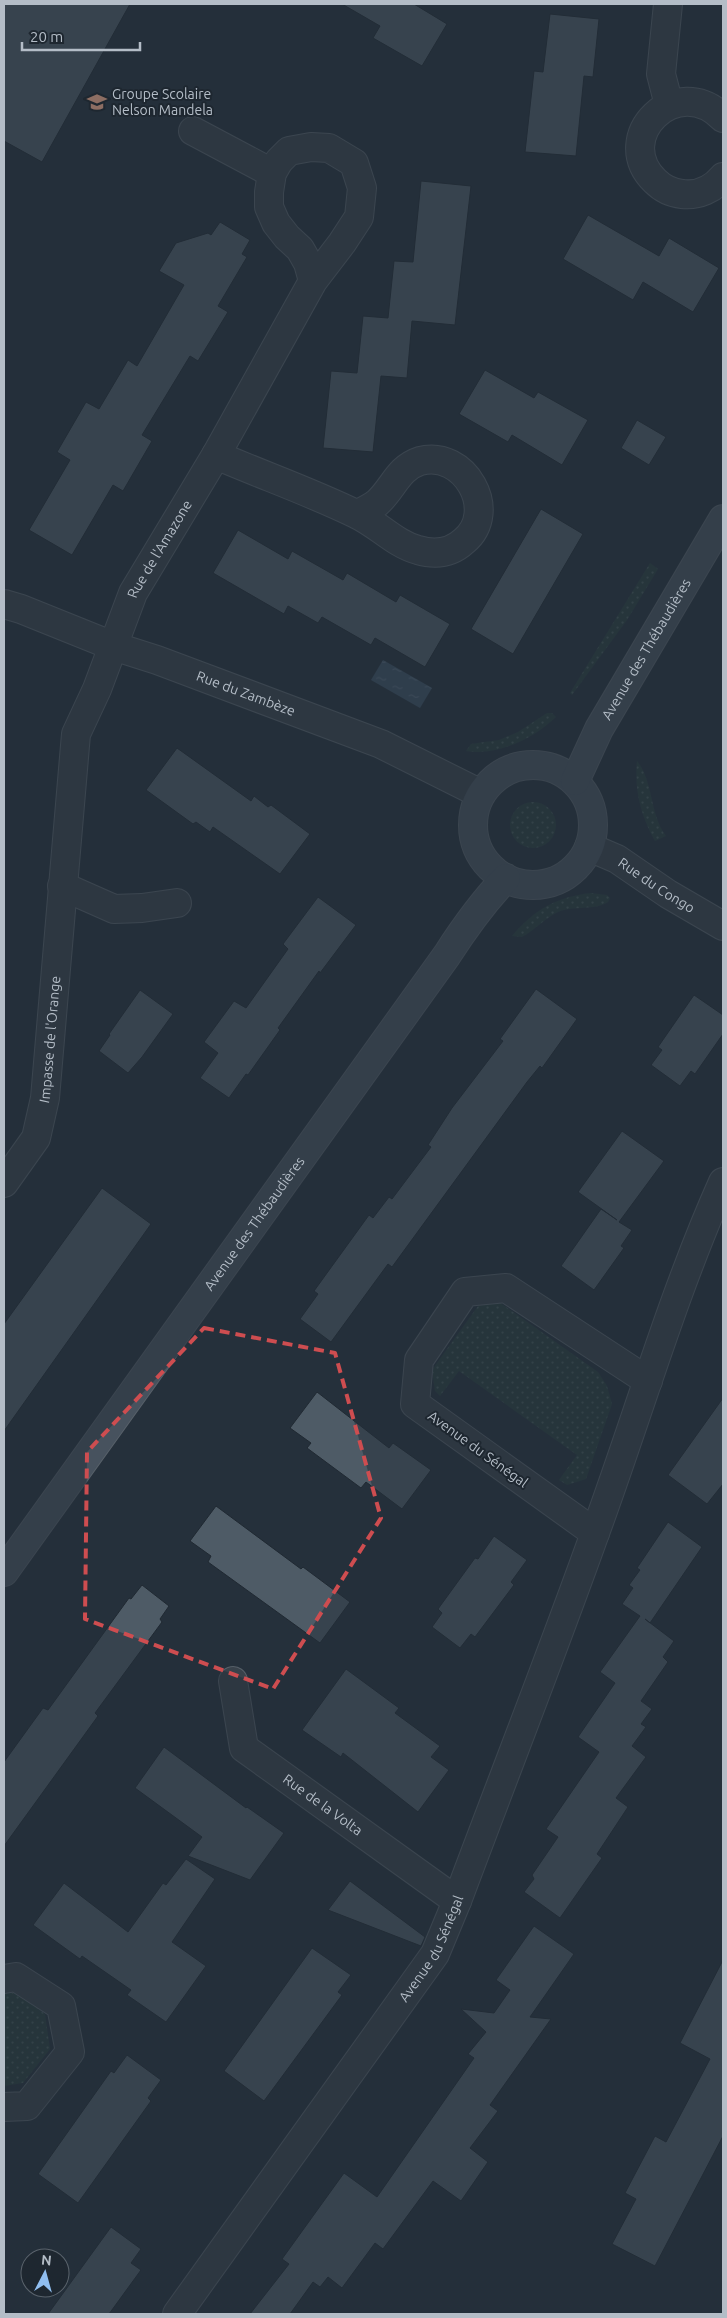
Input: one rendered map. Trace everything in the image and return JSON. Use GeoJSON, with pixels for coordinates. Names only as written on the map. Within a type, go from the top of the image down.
{"type":"FeatureCollection","features":[{"type":"Feature","properties":{"kind":"street"},"geometry":{"type":"LineString","coordinates":[[668,4],[661,74],[669,105]]}},
{"type":"Feature","properties":{"kind":"street"},"geometry":{"type":"LineString","coordinates":[[723,118],[711,108],[698,102],[683,102],[669,105],[653,117],[642,135],[640,148],[643,162],[649,175],[661,186],[674,193],[690,195],[705,191],[718,183],[723,177]]}},
{"type":"Feature","properties":{"kind":"street"},"geometry":{"type":"LineString","coordinates":[[193,131],[272,173],[269,207],[276,223],[287,238],[300,249],[308,263],[313,281]]}},
{"type":"Feature","properties":{"kind":"street","name":"Rue de l'Amazone"},"geometry":{"type":"LineString","coordinates":[[113,646],[133,593],[216,456],[313,281],[359,217],[362,188],[354,163],[329,148],[311,147],[290,151],[272,173]]}},
{"type":"Feature","properties":{"kind":"street"},"geometry":{"type":"LineString","coordinates":[[216,456],[358,514]]}},
{"type":"Feature","properties":{"kind":"street","name":"Avenue des Thébaudières"},"geometry":{"type":"LineString","coordinates":[[574,781],[599,729],[723,519]]}},
{"type":"Feature","properties":{"kind":"street","name":"Rue du Zambèze"},"geometry":{"type":"LineString","coordinates":[[4,604],[381,744],[481,794]]}},
{"type":"Feature","properties":{"kind":"street","name":"Impasse de l'Orange"},"geometry":{"type":"LineString","coordinates":[[4,1183],[36,1138],[45,1098],[76,734],[97,689],[113,646]]}},
{"type":"Feature","properties":{"kind":"street"},"geometry":{"type":"LineString","coordinates":[[524,765],[548,766],[574,781],[584,792],[592,812],[593,826],[589,847],[582,860],[573,870],[548,884],[526,884],[506,878],[484,860],[475,842],[474,814],[481,794],[496,777],[510,769],[524,765]]}},
{"type":"Feature","properties":{"kind":"street","name":"Rue du Congo"},"geometry":{"type":"LineString","coordinates":[[589,847],[617,859],[668,894],[723,926]]}},
{"type":"Feature","properties":{"kind":"street","name":"Avenue des Thébaudières"},"geometry":{"type":"LineString","coordinates":[[4,1572],[447,955],[467,924],[483,902],[506,878]]}},
{"type":"Feature","properties":{"kind":"street"},"geometry":{"type":"LineString","coordinates":[[62,886],[114,909],[142,908],[177,903]]}},
{"type":"Feature","properties":{"kind":"street","name":"Avenue du Sénégal"},"geometry":{"type":"LineString","coordinates":[[177,2314],[435,1954],[457,1901],[596,1533],[648,1381],[708,1216],[723,1182]]}},
{"type":"Feature","properties":{"kind":"street","name":"Avenue du Sénégal"},"geometry":{"type":"LineString","coordinates":[[596,1533],[415,1404],[419,1360],[465,1292],[506,1288],[648,1381]]}},
{"type":"Feature","properties":{"kind":"street","name":"Rue de la Volta"},"geometry":{"type":"LineString","coordinates":[[233,1681],[244,1748],[457,1901]]}},
{"type":"Feature","properties":{"kind":"street"},"geometry":{"type":"LineString","coordinates":[[4,1979],[16,1977],[61,2006],[70,2052],[27,2106],[4,2106]]}},
{"type":"Feature","properties":{"kind":"highlighted area"},"geometry":{"type":"Polygon","coordinates":[[[204,1328],[335,1353],[381,1518],[273,1689],[85,1619],[87,1452],[204,1328]]]}},
{"type":"Feature","properties":{"kind":"green space"},"geometry":{"type":"Polygon","coordinates":[[[650,563],[658,569],[627,620],[572,695],[570,693],[650,563]]]}},
{"type":"Feature","properties":{"kind":"green space"},"geometry":{"type":"Polygon","coordinates":[[[547,713],[552,713],[556,717],[526,739],[490,751],[466,751],[471,744],[499,740],[518,732],[547,713]]]}},
{"type":"Feature","properties":{"kind":"green space"},"geometry":{"type":"Polygon","coordinates":[[[637,761],[646,778],[657,818],[666,836],[655,841],[642,812],[636,772],[637,761]]]}},
{"type":"Feature","properties":{"kind":"green space"},"geometry":{"type":"Polygon","coordinates":[[[533,802],[546,806],[552,812],[556,825],[552,838],[546,844],[533,848],[520,844],[514,838],[510,825],[514,812],[520,806],[533,802]]]}},
{"type":"Feature","properties":{"kind":"green space"},"geometry":{"type":"Polygon","coordinates":[[[591,893],[607,895],[610,898],[608,902],[602,905],[558,912],[522,937],[512,936],[537,912],[547,906],[567,898],[591,893]]]}},
{"type":"Feature","properties":{"kind":"green space"},"geometry":{"type":"Polygon","coordinates":[[[499,1302],[598,1372],[607,1386],[612,1404],[586,1479],[567,1485],[559,1480],[577,1455],[459,1371],[440,1396],[435,1391],[432,1370],[478,1306],[499,1302]]]}},
{"type":"Feature","properties":{"kind":"green space"},"geometry":{"type":"Polygon","coordinates":[[[17,1992],[45,2014],[50,2049],[23,2083],[4,2086],[4,1994],[17,1992]]]}},
{"type":"Feature","properties":{"kind":"water"},"geometry":{"type":"Polygon","coordinates":[[[383,660],[432,688],[420,708],[371,680],[383,660]]]}},
{"type":"Feature","properties":{"kind":"building"},"geometry":{"type":"Polygon","coordinates":[[[4,4],[130,4],[42,162],[4,141],[4,4]]]}},
{"type":"Feature","properties":{"kind":"building"},"geometry":{"type":"Polygon","coordinates":[[[342,4],[414,4],[447,24],[422,66],[373,38],[380,26],[342,4]]]}},
{"type":"Feature","properties":{"kind":"building"},"geometry":{"type":"Polygon","coordinates":[[[550,14],[599,19],[593,77],[584,76],[576,156],[525,152],[534,71],[543,72],[550,14]]]}},
{"type":"Feature","properties":{"kind":"building"},"geometry":{"type":"Polygon","coordinates":[[[421,181],[471,186],[455,325],[412,321],[407,378],[381,376],[373,452],[323,448],[331,371],[357,373],[363,316],[388,318],[394,261],[413,262],[421,181]]]}},
{"type":"Feature","properties":{"kind":"building"},"geometry":{"type":"Polygon","coordinates":[[[588,215],[659,256],[669,238],[719,268],[693,312],[643,282],[633,300],[563,259],[588,215]]]}},
{"type":"Feature","properties":{"kind":"building"},"geometry":{"type":"Polygon","coordinates":[[[220,222],[250,240],[242,254],[247,257],[218,306],[228,312],[198,361],[190,356],[142,435],[152,441],[123,491],[113,485],[72,555],[29,530],[70,460],[57,452],[86,402],[99,409],[128,360],[137,366],[184,285],[159,271],[176,243],[208,233],[211,235],[220,222]]]}},
{"type":"Feature","properties":{"kind":"building"},"geometry":{"type":"Polygon","coordinates":[[[485,370],[534,398],[538,392],[588,420],[562,465],[512,435],[508,442],[459,414],[485,370]]]}},
{"type":"Feature","properties":{"kind":"building"},"geometry":{"type":"Polygon","coordinates":[[[637,420],[666,437],[649,465],[621,448],[637,420]]]}},
{"type":"Feature","properties":{"kind":"building"},"geometry":{"type":"Polygon","coordinates":[[[541,509],[583,534],[513,654],[471,629],[541,509]]]}},
{"type":"Feature","properties":{"kind":"building"},"geometry":{"type":"Polygon","coordinates":[[[238,530],[288,559],[292,551],[343,580],[347,573],[396,602],[400,595],[450,624],[425,667],[375,638],[371,645],[322,617],[318,623],[288,606],[284,614],[213,573],[238,530]]]}},
{"type":"Feature","properties":{"kind":"building"},"geometry":{"type":"Polygon","coordinates":[[[177,748],[251,801],[254,796],[268,807],[271,805],[310,834],[280,874],[213,827],[210,832],[196,822],[193,824],[146,790],[177,748]]]}},
{"type":"Feature","properties":{"kind":"building"},"geometry":{"type":"Polygon","coordinates":[[[318,897],[356,925],[320,973],[319,971],[278,1028],[280,1030],[229,1098],[200,1078],[218,1053],[204,1042],[234,1001],[246,1008],[288,949],[283,944],[318,897]]]}},
{"type":"Feature","properties":{"kind":"building"},"geometry":{"type":"Polygon","coordinates":[[[536,989],[577,1019],[542,1068],[540,1066],[527,1082],[392,1267],[388,1264],[331,1342],[300,1319],[318,1294],[314,1291],[369,1215],[373,1218],[389,1197],[392,1199],[431,1147],[428,1145],[452,1108],[503,1041],[500,1039],[536,989]]]}},
{"type":"Feature","properties":{"kind":"building"},"geometry":{"type":"Polygon","coordinates":[[[140,990],[173,1014],[128,1073],[99,1051],[140,990]]]}},
{"type":"Feature","properties":{"kind":"building"},"geometry":{"type":"Polygon","coordinates":[[[694,995],[723,1015],[723,1034],[695,1074],[691,1071],[680,1086],[651,1065],[662,1050],[658,1047],[694,995]]]}},
{"type":"Feature","properties":{"kind":"building"},"geometry":{"type":"Polygon","coordinates":[[[622,1131],[664,1161],[619,1222],[632,1230],[621,1246],[624,1248],[594,1290],[561,1266],[601,1209],[617,1220],[578,1192],[622,1131]]]}},
{"type":"Feature","properties":{"kind":"building"},"geometry":{"type":"Polygon","coordinates":[[[102,1188],[151,1224],[4,1431],[4,1324],[102,1188]]]}},
{"type":"Feature","properties":{"kind":"building"},"geometry":{"type":"Polygon","coordinates":[[[317,1392],[389,1448],[393,1443],[431,1470],[402,1509],[366,1482],[361,1488],[307,1448],[311,1443],[290,1428],[317,1392]]]}},
{"type":"Feature","properties":{"kind":"building"},"geometry":{"type":"Polygon","coordinates":[[[723,1398],[723,1484],[707,1504],[668,1475],[723,1398]]]}},
{"type":"Feature","properties":{"kind":"building"},"geometry":{"type":"Polygon","coordinates":[[[216,1506],[301,1569],[303,1567],[350,1602],[320,1643],[208,1562],[211,1556],[190,1541],[216,1506]]]}},
{"type":"Feature","properties":{"kind":"building"},"geometry":{"type":"Polygon","coordinates":[[[668,1522],[702,1547],[650,1623],[674,1641],[663,1657],[668,1662],[641,1701],[652,1709],[641,1724],[646,1727],[632,1746],[646,1757],[616,1798],[628,1807],[597,1854],[602,1858],[560,1918],[524,1892],[534,1879],[532,1875],[558,1837],[546,1829],[599,1752],[578,1737],[615,1683],[600,1672],[640,1616],[622,1604],[633,1588],[629,1585],[640,1570],[637,1568],[668,1522]]]}},
{"type":"Feature","properties":{"kind":"building"},"geometry":{"type":"Polygon","coordinates":[[[494,1536],[527,1560],[511,1582],[514,1585],[475,1637],[471,1634],[460,1648],[432,1627],[442,1613],[438,1609],[475,1558],[478,1559],[494,1536]]]}},
{"type":"Feature","properties":{"kind":"building"},"geometry":{"type":"Polygon","coordinates":[[[142,1585],[169,1606],[160,1619],[162,1622],[95,1713],[98,1716],[4,1846],[4,1762],[43,1708],[48,1710],[129,1598],[131,1599],[142,1585]]]}},
{"type":"Feature","properties":{"kind":"building"},"geometry":{"type":"Polygon","coordinates":[[[346,1669],[399,1708],[395,1713],[440,1746],[431,1757],[449,1770],[418,1812],[343,1753],[341,1757],[302,1730],[346,1669]]]}},
{"type":"Feature","properties":{"kind":"building"},"geometry":{"type":"Polygon","coordinates":[[[164,1747],[246,1808],[284,1833],[250,1880],[188,1856],[202,1837],[135,1788],[164,1747]]]}},
{"type":"Feature","properties":{"kind":"building"},"geometry":{"type":"Polygon","coordinates":[[[186,1859],[215,1879],[172,1942],[206,1966],[166,2022],[127,1995],[131,1990],[82,1956],[80,1959],[33,1925],[64,1883],[128,1932],[163,1883],[166,1885],[186,1859]]]}},
{"type":"Feature","properties":{"kind":"building"},"geometry":{"type":"Polygon","coordinates":[[[350,1881],[425,1937],[421,1946],[328,1910],[350,1881]]]}},
{"type":"Feature","properties":{"kind":"building"},"geometry":{"type":"Polygon","coordinates":[[[534,1926],[574,1954],[530,2017],[551,2019],[490,2105],[498,2111],[470,2148],[488,2162],[461,2201],[433,2181],[383,2249],[375,2243],[342,2288],[328,2277],[320,2287],[313,2282],[290,2314],[250,2314],[289,2264],[282,2259],[344,2173],[377,2197],[474,2058],[468,2054],[486,2032],[461,2009],[494,2013],[510,1990],[496,1980],[534,1926]]]}},
{"type":"Feature","properties":{"kind":"building"},"geometry":{"type":"Polygon","coordinates":[[[312,1948],[351,1975],[338,1992],[342,1995],[264,2101],[224,2071],[312,1948]]]}},
{"type":"Feature","properties":{"kind":"building"},"geometry":{"type":"Polygon","coordinates":[[[723,1960],[723,2136],[655,2266],[612,2244],[636,2199],[625,2193],[655,2136],[666,2142],[710,2059],[680,2043],[723,1960]]]}},
{"type":"Feature","properties":{"kind":"building"},"geometry":{"type":"Polygon","coordinates":[[[127,2055],[161,2080],[148,2098],[151,2101],[78,2203],[38,2174],[111,2071],[114,2073],[127,2055]]]}},
{"type":"Feature","properties":{"kind":"building"},"geometry":{"type":"Polygon","coordinates":[[[111,2227],[141,2249],[131,2263],[141,2270],[109,2314],[48,2314],[60,2298],[70,2298],[70,2284],[111,2227]]]}},
{"type":"Feature","properties":{"kind":"place","name":"Groupe Scolaire Nelson Mandela"},"geometry":{"type":"Point","coordinates":[97,102]}}]}
